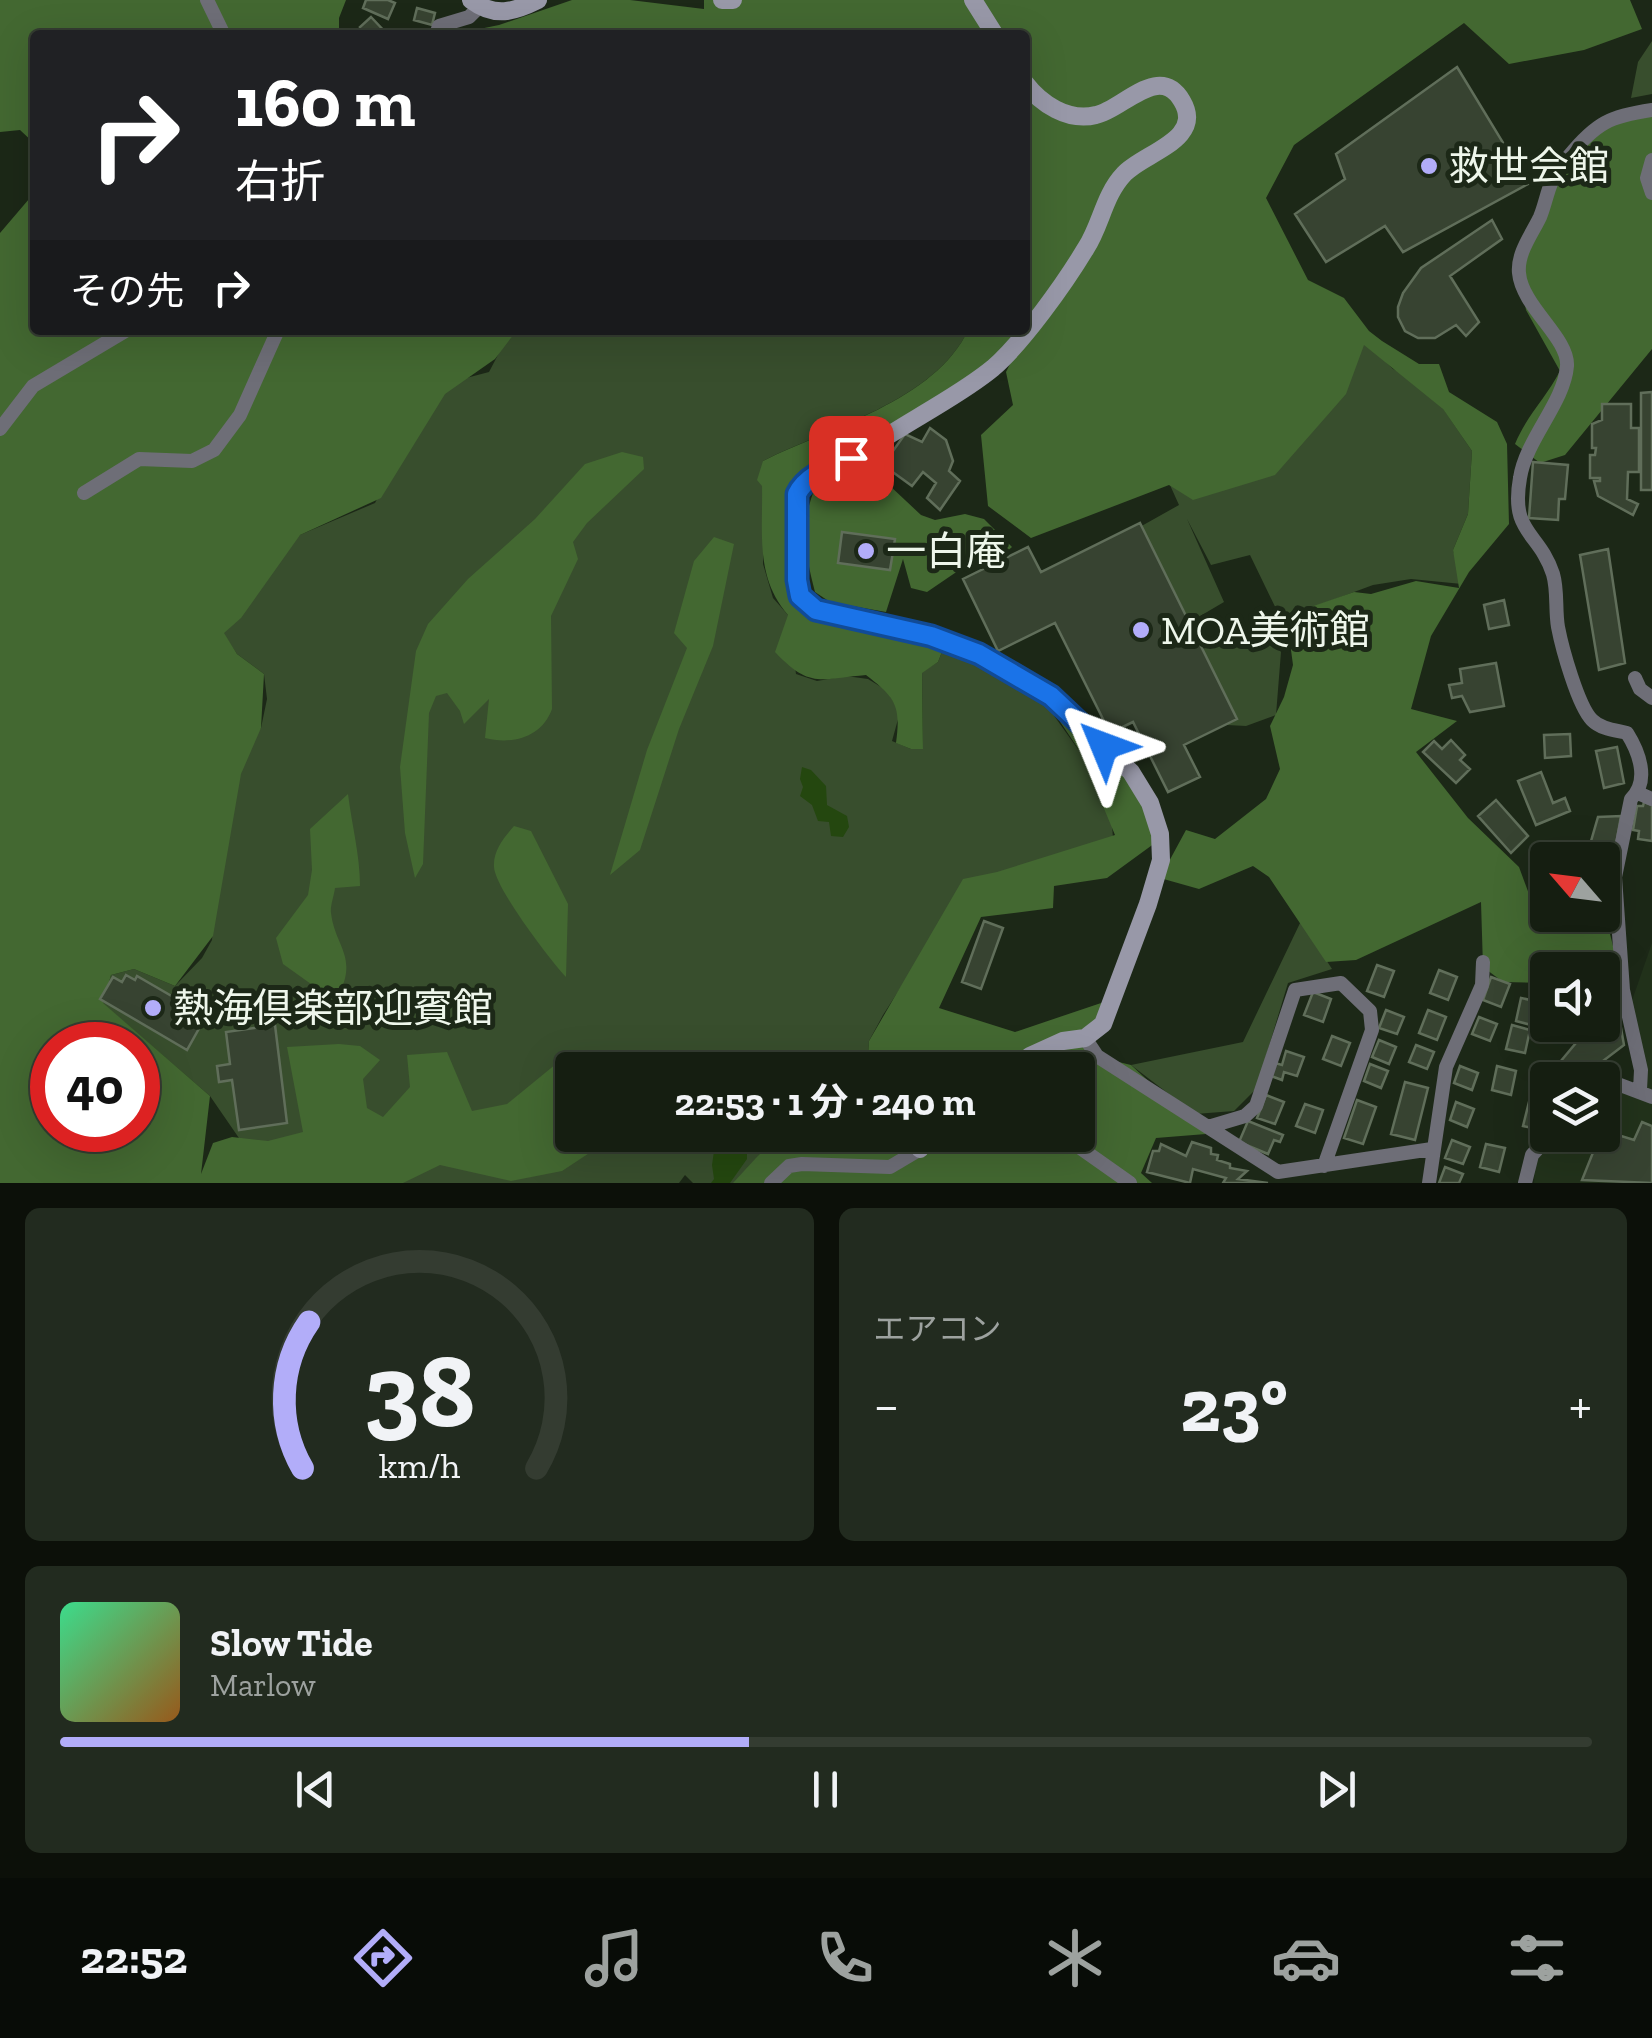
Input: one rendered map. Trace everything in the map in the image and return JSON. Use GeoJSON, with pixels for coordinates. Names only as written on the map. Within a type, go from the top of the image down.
{"type":"FeatureCollection","features":[{"type":"Feature","properties":{"kind":"street"},"geometry":{"type":"LineString","coordinates":[[207,0],[222,30]]}},
{"type":"Feature","properties":{"kind":"street"},"geometry":{"type":"LineString","coordinates":[[438,30],[439,26],[469,17],[476,3],[498,13],[515,11],[538,0]]}},
{"type":"Feature","properties":{"kind":"street"},"geometry":{"type":"LineString","coordinates":[[722,0],[733,0]]}},
{"type":"Feature","properties":{"kind":"street"},"geometry":{"type":"LineString","coordinates":[[974,0],[992,30]]}},
{"type":"Feature","properties":{"kind":"street"},"geometry":{"type":"LineString","coordinates":[[1030,89],[1036,98],[1072,116],[1096,116],[1148,86],[1163,88],[1174,92],[1187,116],[1179,138],[1124,173],[1110,193],[1089,244],[1030,322]]}},
{"type":"Feature","properties":{"kind":"street"},"geometry":{"type":"LineString","coordinates":[[1646,1093],[1623,990],[1615,877],[1632,799],[1645,796],[1642,772],[1638,750],[1627,733],[1602,728],[1584,710],[1558,629],[1554,575],[1517,513],[1520,475],[1567,371],[1567,356],[1527,299],[1518,272],[1553,176],[1580,143],[1593,128],[1621,114],[1652,110]]}},
{"type":"Feature","properties":{"kind":"street"},"geometry":{"type":"LineString","coordinates":[[1652,160],[1646,178],[1652,193]]}},
{"type":"Feature","properties":{"kind":"street"},"geometry":{"type":"LineString","coordinates":[[0,429],[33,386],[119,335]]}},
{"type":"Feature","properties":{"kind":"street"},"geometry":{"type":"LineString","coordinates":[[84,493],[140,459],[192,461],[214,450],[240,415],[276,335]]}},
{"type":"Feature","properties":{"kind":"street"},"geometry":{"type":"LineString","coordinates":[[1020,335],[995,366],[948,400],[802,484],[797,494],[797,580],[800,596],[816,610],[931,636],[979,654],[1030,682],[1051,696],[1141,786],[1160,834],[1161,860],[1103,1024],[1086,1038],[1039,1052]]}},
{"type":"Feature","properties":{"kind":"street"},"geometry":{"type":"LineString","coordinates":[[1636,678],[1640,689],[1652,698]]}},
{"type":"Feature","properties":{"kind":"street"},"geometry":{"type":"LineString","coordinates":[[1429,1183],[1446,1067],[1482,985],[1483,962]]}},
{"type":"Feature","properties":{"kind":"street"},"geometry":{"type":"LineString","coordinates":[[1208,1126],[1246,1116],[1256,1106],[1295,990],[1340,983],[1370,1011],[1372,1030],[1324,1166]]}},
{"type":"Feature","properties":{"kind":"street"},"geometry":{"type":"LineString","coordinates":[[1086,1038],[1097,1056],[1278,1172],[1432,1148]]}},
{"type":"Feature","properties":{"kind":"street"},"geometry":{"type":"LineString","coordinates":[[1620,1084],[1646,1093]]}},
{"type":"Feature","properties":{"kind":"street"},"geometry":{"type":"LineString","coordinates":[[771,1183],[789,1166],[890,1166],[906,1152]]}},
{"type":"Feature","properties":{"kind":"street"},"geometry":{"type":"LineString","coordinates":[[1086,1152],[1130,1183]]}},
{"type":"Feature","properties":{"kind":"street"},"geometry":{"type":"LineString","coordinates":[[1526,1183],[1535,1152]]}},
{"type":"Feature","properties":{"kind":"shaded area"},"geometry":{"type":"Polygon","coordinates":[[[0,0],[346,0],[339,30],[30,30],[30,139],[20,130],[0,132],[0,0]]]}},
{"type":"Feature","properties":{"kind":"shaded area"},"geometry":{"type":"Polygon","coordinates":[[[572,0],[630,0],[704,9],[704,0],[1630,0],[1642,29],[1584,50],[1509,64],[1464,23],[1294,145],[1266,198],[1308,280],[1344,298],[1369,331],[1382,341],[1419,364],[1439,364],[1449,392],[1497,422],[1507,444],[1509,524],[1469,572],[1431,636],[1411,709],[1457,721],[1416,752],[1468,818],[1519,867],[1530,897],[1530,932],[1610,932],[1614,952],[1530,952],[1530,983],[1503,982],[1483,967],[1481,902],[1356,960],[1326,962],[1269,877],[1253,866],[1199,889],[1160,878],[1186,830],[1215,839],[1266,799],[1280,769],[1270,726],[1293,665],[1287,620],[1299,611],[1354,592],[1371,594],[1416,581],[1459,588],[1453,550],[1468,514],[1472,451],[1443,409],[1364,345],[1346,394],[1275,475],[1193,500],[1169,485],[1031,538],[988,506],[981,435],[1013,405],[1006,372],[1024,335],[1030,335],[1035,314],[1030,319],[1030,30],[474,30],[572,0]]]}},
{"type":"Feature","properties":{"kind":"shaded area"},"geometry":{"type":"Polygon","coordinates":[[[1652,41],[1652,94],[1631,98],[1638,62],[1652,41]]]}},
{"type":"Feature","properties":{"kind":"shaded area"},"geometry":{"type":"Polygon","coordinates":[[[1652,112],[1652,349],[1565,455],[1540,463],[1515,444],[1560,371],[1526,310],[1519,272],[1555,177],[1584,137],[1621,114],[1652,112]]]}},
{"type":"Feature","properties":{"kind":"shaded area"},"geometry":{"type":"Polygon","coordinates":[[[30,190],[30,335],[513,335],[495,359],[445,394],[381,498],[300,535],[241,618],[224,633],[237,654],[264,674],[261,728],[241,774],[213,936],[175,986],[134,969],[111,975],[103,1003],[125,1022],[30,1022],[30,1152],[160,1152],[160,1053],[210,1096],[201,1174],[213,1143],[232,1137],[268,1141],[303,1132],[287,1047],[339,1044],[360,1046],[380,1060],[363,1079],[367,1108],[383,1117],[410,1087],[407,1055],[447,1052],[472,1111],[507,1104],[555,1065],[555,1152],[591,1152],[562,1171],[511,1181],[440,1165],[403,1183],[0,1183],[0,233],[29,199],[30,190]]]}},
{"type":"Feature","properties":{"kind":"shaded area"},"geometry":{"type":"Polygon","coordinates":[[[508,335],[965,335],[953,354],[906,394],[763,461],[763,564],[773,598],[788,615],[796,674],[817,681],[846,676],[868,679],[886,690],[900,712],[892,741],[923,749],[922,672],[938,662],[945,644],[1030,682],[1110,794],[1113,839],[969,881],[883,1015],[869,1041],[868,1052],[555,1052],[555,1152],[761,1152],[739,1183],[693,1183],[685,1175],[679,1183],[286,1183],[261,1170],[210,1096],[160,1053],[160,1022],[124,1022],[102,1003],[111,975],[134,969],[175,986],[202,958],[212,940],[218,859],[226,819],[251,742],[261,728],[267,699],[264,674],[237,654],[223,633],[295,537],[375,503],[398,459],[451,382],[489,372],[508,335]]]}},
{"type":"Feature","properties":{"kind":"shaded area"},"geometry":{"type":"Polygon","coordinates":[[[965,335],[1016,335],[993,360],[792,490],[790,591],[812,616],[945,644],[938,662],[922,673],[923,749],[911,749],[896,743],[898,720],[894,704],[866,675],[807,677],[775,652],[788,615],[777,600],[766,570],[762,486],[757,480],[763,461],[906,394],[953,354],[965,335]]]}},
{"type":"Feature","properties":{"kind":"shaded area"},"geometry":{"type":"Polygon","coordinates":[[[1365,342],[1393,369],[1427,385],[1472,451],[1468,514],[1453,550],[1462,584],[1411,579],[1373,585],[1281,619],[1250,555],[1211,565],[1187,519],[1224,602],[1190,622],[1138,528],[1179,505],[1170,485],[1365,342]]]}},
{"type":"Feature","properties":{"kind":"shaded area"},"geometry":{"type":"Polygon","coordinates":[[[622,452],[643,457],[644,469],[587,523],[573,542],[578,559],[551,616],[552,709],[547,719],[525,737],[485,738],[489,699],[464,724],[447,693],[436,696],[429,713],[423,864],[415,878],[405,833],[400,767],[416,651],[428,624],[585,464],[622,452]]]}},
{"type":"Feature","properties":{"kind":"shaded area"},"geometry":{"type":"Polygon","coordinates":[[[868,475],[889,485],[921,515],[935,520],[965,514],[984,519],[1012,547],[998,559],[974,560],[927,592],[911,588],[903,559],[886,612],[830,602],[815,592],[805,539],[807,513],[816,486],[838,476],[868,475]]]}},
{"type":"Feature","properties":{"kind":"shaded area"},"geometry":{"type":"Polygon","coordinates":[[[714,537],[734,544],[713,646],[679,729],[640,850],[610,875],[647,750],[687,648],[674,633],[694,561],[714,537]]]}},
{"type":"Feature","properties":{"kind":"shaded area"},"geometry":{"type":"Polygon","coordinates":[[[1270,620],[1281,652],[1276,715],[1246,726],[1227,725],[1203,649],[1270,620]]]}},
{"type":"Feature","properties":{"kind":"shaded area"},"geometry":{"type":"Polygon","coordinates":[[[1047,702],[1131,772],[1155,843],[1107,878],[1054,886],[1053,908],[981,917],[939,1008],[1015,1032],[1107,1001],[1087,1052],[868,1052],[869,1041],[963,879],[1115,835],[1081,753],[1047,702]]]}},
{"type":"Feature","properties":{"kind":"shaded area"},"geometry":{"type":"Polygon","coordinates":[[[802,767],[811,770],[826,786],[827,805],[847,816],[849,827],[843,837],[831,836],[829,822],[818,821],[812,805],[800,796],[802,767]]]}},
{"type":"Feature","properties":{"kind":"shaded area"},"geometry":{"type":"Polygon","coordinates":[[[348,794],[360,886],[335,888],[331,913],[346,960],[345,980],[340,992],[325,994],[283,964],[276,938],[308,895],[312,870],[310,829],[348,794]]]}},
{"type":"Feature","properties":{"kind":"shaded area"},"geometry":{"type":"Polygon","coordinates":[[[514,826],[531,831],[568,904],[566,977],[524,924],[497,877],[495,855],[514,826]]]}},
{"type":"Feature","properties":{"kind":"shaded area"},"geometry":{"type":"Polygon","coordinates":[[[1301,921],[1332,969],[1288,983],[1256,1089],[1234,1111],[1195,1114],[1131,1065],[1243,1042],[1301,921]]]}},
{"type":"Feature","properties":{"kind":"shaded area"},"geometry":{"type":"Polygon","coordinates":[[[1652,943],[1652,1183],[1534,1183],[1535,1159],[1540,1152],[1620,1152],[1620,1086],[1639,1090],[1628,1012],[1652,943]]]}},
{"type":"Feature","properties":{"kind":"shaded area"},"geometry":{"type":"Polygon","coordinates":[[[1095,1056],[1131,1065],[1206,1134],[1156,1138],[1141,1173],[1152,1183],[733,1183],[761,1152],[1095,1152],[1095,1056]]]}},
{"type":"Feature","properties":{"kind":"shaded area"},"geometry":{"type":"Polygon","coordinates":[[[714,1152],[747,1152],[747,1159],[730,1183],[711,1183],[714,1152]]]}},
{"type":"Feature","properties":{"kind":"building"},"geometry":{"type":"Polygon","coordinates":[[[366,0],[395,3],[388,19],[363,8],[366,0]]]}},
{"type":"Feature","properties":{"kind":"building"},"geometry":{"type":"Polygon","coordinates":[[[417,8],[435,13],[432,25],[414,20],[417,8]]]}},
{"type":"Feature","properties":{"kind":"building"},"geometry":{"type":"Polygon","coordinates":[[[371,17],[383,30],[363,30],[360,27],[371,17]]]}},
{"type":"Feature","properties":{"kind":"building","name":"救世会館"},"geometry":{"type":"Polygon","coordinates":[[[1457,67],[1528,184],[1403,252],[1385,226],[1326,262],[1295,214],[1345,179],[1336,154],[1457,67]]]}},
{"type":"Feature","properties":{"kind":"building"},"geometry":{"type":"Polygon","coordinates":[[[1492,220],[1502,239],[1450,276],[1479,322],[1466,336],[1456,325],[1435,338],[1418,338],[1405,331],[1398,307],[1421,268],[1492,220]]]}},
{"type":"Feature","properties":{"kind":"building"},"geometry":{"type":"Polygon","coordinates":[[[1652,392],[1652,490],[1641,490],[1641,393],[1652,392]]]}},
{"type":"Feature","properties":{"kind":"building"},"geometry":{"type":"Polygon","coordinates":[[[1602,404],[1631,404],[1631,428],[1639,428],[1639,472],[1628,472],[1627,499],[1638,504],[1633,515],[1598,496],[1594,481],[1600,478],[1590,478],[1590,455],[1595,455],[1596,448],[1592,448],[1592,424],[1602,420],[1602,404]]]}},
{"type":"Feature","properties":{"kind":"building"},"geometry":{"type":"Polygon","coordinates":[[[930,428],[946,440],[953,461],[949,471],[960,481],[940,510],[927,498],[936,483],[923,472],[912,486],[883,465],[905,434],[922,442],[930,428]]]}},
{"type":"Feature","properties":{"kind":"building"},"geometry":{"type":"Polygon","coordinates":[[[1533,462],[1568,465],[1565,499],[1559,499],[1558,520],[1529,518],[1533,462]]]}},
{"type":"Feature","properties":{"kind":"building"},"geometry":{"type":"Polygon","coordinates":[[[1140,523],[1237,719],[1184,745],[1200,777],[1168,792],[1133,722],[1110,733],[1055,623],[998,651],[963,579],[1028,547],[1041,572],[1140,523]]]}},
{"type":"Feature","properties":{"kind":"building","name":"一白庵"},"geometry":{"type":"Polygon","coordinates":[[[842,532],[895,539],[890,570],[838,563],[842,532]]]}},
{"type":"Feature","properties":{"kind":"building"},"geometry":{"type":"Polygon","coordinates":[[[1608,549],[1625,663],[1599,670],[1580,555],[1608,549]]]}},
{"type":"Feature","properties":{"kind":"building"},"geometry":{"type":"Polygon","coordinates":[[[1504,600],[1509,625],[1489,629],[1484,605],[1504,600]]]}},
{"type":"Feature","properties":{"kind":"building"},"geometry":{"type":"Polygon","coordinates":[[[1496,663],[1504,706],[1470,712],[1462,696],[1452,698],[1449,685],[1462,683],[1460,669],[1496,663]]]}},
{"type":"Feature","properties":{"kind":"building"},"geometry":{"type":"Polygon","coordinates":[[[1570,734],[1571,756],[1545,758],[1544,735],[1570,734]]]}},
{"type":"Feature","properties":{"kind":"building"},"geometry":{"type":"Polygon","coordinates":[[[1451,740],[1465,755],[1460,760],[1470,769],[1456,783],[1423,752],[1434,741],[1442,749],[1451,740]]]}},
{"type":"Feature","properties":{"kind":"building"},"geometry":{"type":"Polygon","coordinates":[[[1617,747],[1624,783],[1604,788],[1596,751],[1617,747]]]}},
{"type":"Feature","properties":{"kind":"building"},"geometry":{"type":"Polygon","coordinates":[[[1541,772],[1553,803],[1565,798],[1570,811],[1536,825],[1518,781],[1541,772]]]}},
{"type":"Feature","properties":{"kind":"building"},"geometry":{"type":"Polygon","coordinates":[[[1496,800],[1528,836],[1511,853],[1478,816],[1496,800]]]}},
{"type":"Feature","properties":{"kind":"building"},"geometry":{"type":"Polygon","coordinates":[[[1644,802],[1652,805],[1652,841],[1638,839],[1639,831],[1633,830],[1637,806],[1644,802]]]}},
{"type":"Feature","properties":{"kind":"building"},"geometry":{"type":"Polygon","coordinates":[[[1621,816],[1616,842],[1591,842],[1598,817],[1621,816]]]}},
{"type":"Feature","properties":{"kind":"building"},"geometry":{"type":"Polygon","coordinates":[[[984,921],[1003,928],[981,989],[962,982],[984,921]]]}},
{"type":"Feature","properties":{"kind":"building"},"geometry":{"type":"Polygon","coordinates":[[[1377,965],[1394,971],[1384,997],[1367,991],[1377,965]]]}},
{"type":"Feature","properties":{"kind":"building"},"geometry":{"type":"Polygon","coordinates":[[[1439,970],[1457,977],[1448,1000],[1430,993],[1439,970]]]}},
{"type":"Feature","properties":{"kind":"building","name":"熱海倶楽部迎賓館"},"geometry":{"type":"Polygon","coordinates":[[[126,975],[135,980],[137,976],[206,1016],[187,1050],[160,1034],[160,1022],[139,1022],[100,999],[113,977],[122,982],[126,975]]]}},
{"type":"Feature","properties":{"kind":"building"},"geometry":{"type":"Polygon","coordinates":[[[1491,977],[1510,984],[1501,1007],[1483,1000],[1491,977]]]}},
{"type":"Feature","properties":{"kind":"building"},"geometry":{"type":"Polygon","coordinates":[[[1313,992],[1331,999],[1323,1022],[1304,1015],[1313,992]]]}},
{"type":"Feature","properties":{"kind":"building"},"geometry":{"type":"Polygon","coordinates":[[[1521,998],[1530,1000],[1530,1025],[1516,1021],[1521,998]]]}},
{"type":"Feature","properties":{"kind":"building"},"geometry":{"type":"Polygon","coordinates":[[[1386,1010],[1404,1017],[1397,1034],[1379,1028],[1386,1010]]]}},
{"type":"Feature","properties":{"kind":"building"},"geometry":{"type":"Polygon","coordinates":[[[1428,1010],[1446,1017],[1437,1040],[1419,1033],[1428,1010]]]}},
{"type":"Feature","properties":{"kind":"building"},"geometry":{"type":"Polygon","coordinates":[[[1479,1017],[1497,1024],[1490,1041],[1472,1034],[1479,1017]]]}},
{"type":"Feature","properties":{"kind":"building"},"geometry":{"type":"Polygon","coordinates":[[[1620,1023],[1624,1045],[1602,1062],[1560,1062],[1577,1042],[1620,1042],[1620,1023]]]}},
{"type":"Feature","properties":{"kind":"building"},"geometry":{"type":"Polygon","coordinates":[[[275,1025],[287,1123],[239,1130],[232,1080],[219,1082],[217,1066],[230,1064],[226,1032],[275,1025]]]}},
{"type":"Feature","properties":{"kind":"building"},"geometry":{"type":"Polygon","coordinates":[[[1512,1025],[1530,1030],[1525,1053],[1506,1049],[1512,1025]]]}},
{"type":"Feature","properties":{"kind":"building"},"geometry":{"type":"Polygon","coordinates":[[[1332,1036],[1350,1043],[1341,1066],[1323,1059],[1332,1036]]]}},
{"type":"Feature","properties":{"kind":"building"},"geometry":{"type":"Polygon","coordinates":[[[1379,1040],[1396,1047],[1389,1064],[1372,1057],[1379,1040]]]}},
{"type":"Feature","properties":{"kind":"building"},"geometry":{"type":"Polygon","coordinates":[[[1416,1045],[1434,1052],[1427,1069],[1409,1062],[1416,1045]]]}},
{"type":"Feature","properties":{"kind":"building"},"geometry":{"type":"Polygon","coordinates":[[[1286,1051],[1304,1057],[1297,1076],[1284,1072],[1282,1080],[1271,1076],[1275,1063],[1282,1065],[1286,1051]]]}},
{"type":"Feature","properties":{"kind":"building"},"geometry":{"type":"Polygon","coordinates":[[[1370,1064],[1388,1071],[1381,1088],[1364,1081],[1370,1064]]]}},
{"type":"Feature","properties":{"kind":"building"},"geometry":{"type":"Polygon","coordinates":[[[1460,1066],[1478,1073],[1472,1090],[1454,1083],[1460,1066]]]}},
{"type":"Feature","properties":{"kind":"building"},"geometry":{"type":"Polygon","coordinates":[[[1497,1066],[1516,1071],[1511,1095],[1492,1090],[1497,1066]]]}},
{"type":"Feature","properties":{"kind":"building"},"geometry":{"type":"Polygon","coordinates":[[[1405,1082],[1428,1088],[1415,1140],[1391,1134],[1405,1082]]]}},
{"type":"Feature","properties":{"kind":"building"},"geometry":{"type":"Polygon","coordinates":[[[1266,1095],[1284,1102],[1275,1124],[1257,1118],[1266,1095]]]}},
{"type":"Feature","properties":{"kind":"building"},"geometry":{"type":"Polygon","coordinates":[[[1357,1100],[1376,1107],[1363,1144],[1344,1138],[1357,1100]]]}},
{"type":"Feature","properties":{"kind":"building"},"geometry":{"type":"Polygon","coordinates":[[[1456,1102],[1474,1109],[1467,1127],[1450,1120],[1456,1102]]]}},
{"type":"Feature","properties":{"kind":"building"},"geometry":{"type":"Polygon","coordinates":[[[1529,1102],[1530,1102],[1530,1127],[1523,1126],[1529,1102]]]}},
{"type":"Feature","properties":{"kind":"building"},"geometry":{"type":"Polygon","coordinates":[[[1305,1104],[1323,1110],[1315,1133],[1296,1126],[1305,1104]]]}},
{"type":"Feature","properties":{"kind":"building"},"geometry":{"type":"Polygon","coordinates":[[[1248,1121],[1283,1135],[1280,1142],[1274,1140],[1268,1154],[1239,1142],[1248,1121]]]}},
{"type":"Feature","properties":{"kind":"building"},"geometry":{"type":"Polygon","coordinates":[[[1642,1122],[1652,1126],[1652,1183],[1582,1180],[1593,1152],[1620,1152],[1620,1136],[1634,1140],[1642,1122]]]}},
{"type":"Feature","properties":{"kind":"building"},"geometry":{"type":"Polygon","coordinates":[[[1452,1140],[1470,1147],[1463,1164],[1445,1158],[1452,1140]]]}},
{"type":"Feature","properties":{"kind":"building"},"geometry":{"type":"Polygon","coordinates":[[[1192,1142],[1211,1148],[1211,1154],[1218,1155],[1217,1160],[1230,1164],[1230,1168],[1247,1171],[1238,1179],[1268,1183],[1223,1183],[1226,1178],[1193,1169],[1190,1183],[1147,1172],[1153,1151],[1159,1151],[1161,1144],[1186,1156],[1192,1142]]]}},
{"type":"Feature","properties":{"kind":"building"},"geometry":{"type":"Polygon","coordinates":[[[1486,1144],[1505,1148],[1499,1172],[1480,1167],[1486,1144]]]}},
{"type":"Feature","properties":{"kind":"building"},"geometry":{"type":"Polygon","coordinates":[[[1445,1167],[1463,1174],[1459,1183],[1439,1183],[1445,1167]]]}},
{"type":"Feature","properties":{"kind":"place","name":"救世会館"},"geometry":{"type":"Point","coordinates":[1429,166]}},
{"type":"Feature","properties":{"kind":"place","name":"一白庵"},"geometry":{"type":"Point","coordinates":[866,551]}},
{"type":"Feature","properties":{"kind":"place","name":"MOA美術館"},"geometry":{"type":"Point","coordinates":[1141,630]}},
{"type":"Feature","properties":{"kind":"place","name":"熱海倶楽部迎賓館"},"geometry":{"type":"Point","coordinates":[153,1008]}},
{"type":"Feature","properties":{"kind":"route"},"geometry":{"type":"LineString","coordinates":[[851,458],[812,476],[797,494],[800,596],[816,610],[931,636],[979,654],[1051,696],[1104,746]]}}]}
